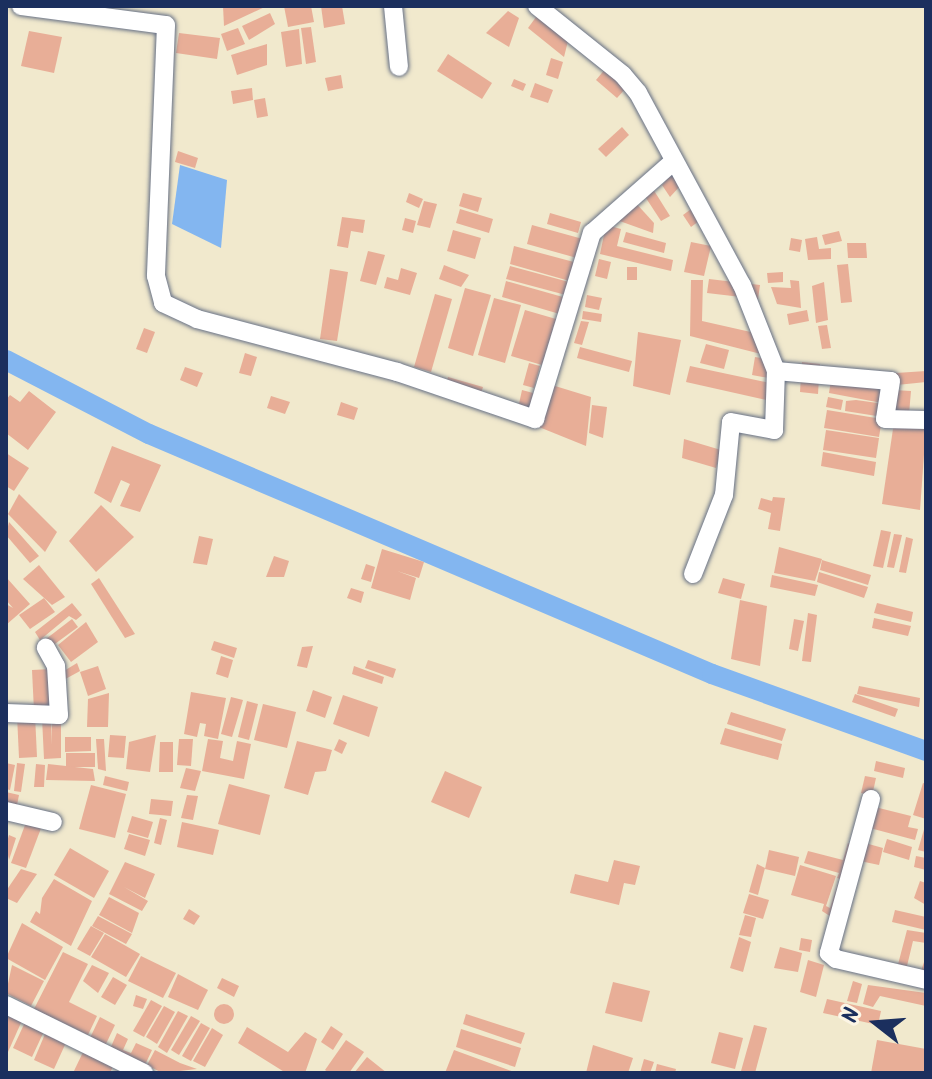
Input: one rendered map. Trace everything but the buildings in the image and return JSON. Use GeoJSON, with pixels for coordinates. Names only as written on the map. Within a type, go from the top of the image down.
{"type":"FeatureCollection","features":[{"type":"Feature","properties":{"kind":"street"},"geometry":{"type":"LineString","coordinates":[[21,6],[166,25],[156,276],[163,303],[197,319],[397,372],[535,419],[592,233],[674,161]]}},
{"type":"Feature","properties":{"kind":"street"},"geometry":{"type":"LineString","coordinates":[[393,6],[399,67]]}},
{"type":"Feature","properties":{"kind":"street"},"geometry":{"type":"LineString","coordinates":[[537,6],[623,75],[650,112],[742,285],[776,371],[774,430],[731,422],[724,495],[693,574]]}},
{"type":"Feature","properties":{"kind":"street"},"geometry":{"type":"LineString","coordinates":[[776,371],[891,381],[885,419],[926,420]]}},
{"type":"Feature","properties":{"kind":"street"},"geometry":{"type":"LineString","coordinates":[[6,713],[59,715],[56,666],[46,648]]}},
{"type":"Feature","properties":{"kind":"street"},"geometry":{"type":"LineString","coordinates":[[871,799],[829,953],[836,959],[926,980]]}},
{"type":"Feature","properties":{"kind":"street"},"geometry":{"type":"LineString","coordinates":[[6,811],[53,822]]}},
{"type":"Feature","properties":{"kind":"street"},"geometry":{"type":"LineString","coordinates":[[6,1005],[144,1073]]}},
{"type":"Feature","properties":{"kind":"water"},"geometry":{"type":"Polygon","coordinates":[[[180,165],[227,180],[221,248],[172,224],[180,165]]]}},
{"type":"Feature","properties":{"kind":"waterway"},"geometry":{"type":"LineString","coordinates":[[6,360],[149,434],[712,674],[926,751]]}}]}
